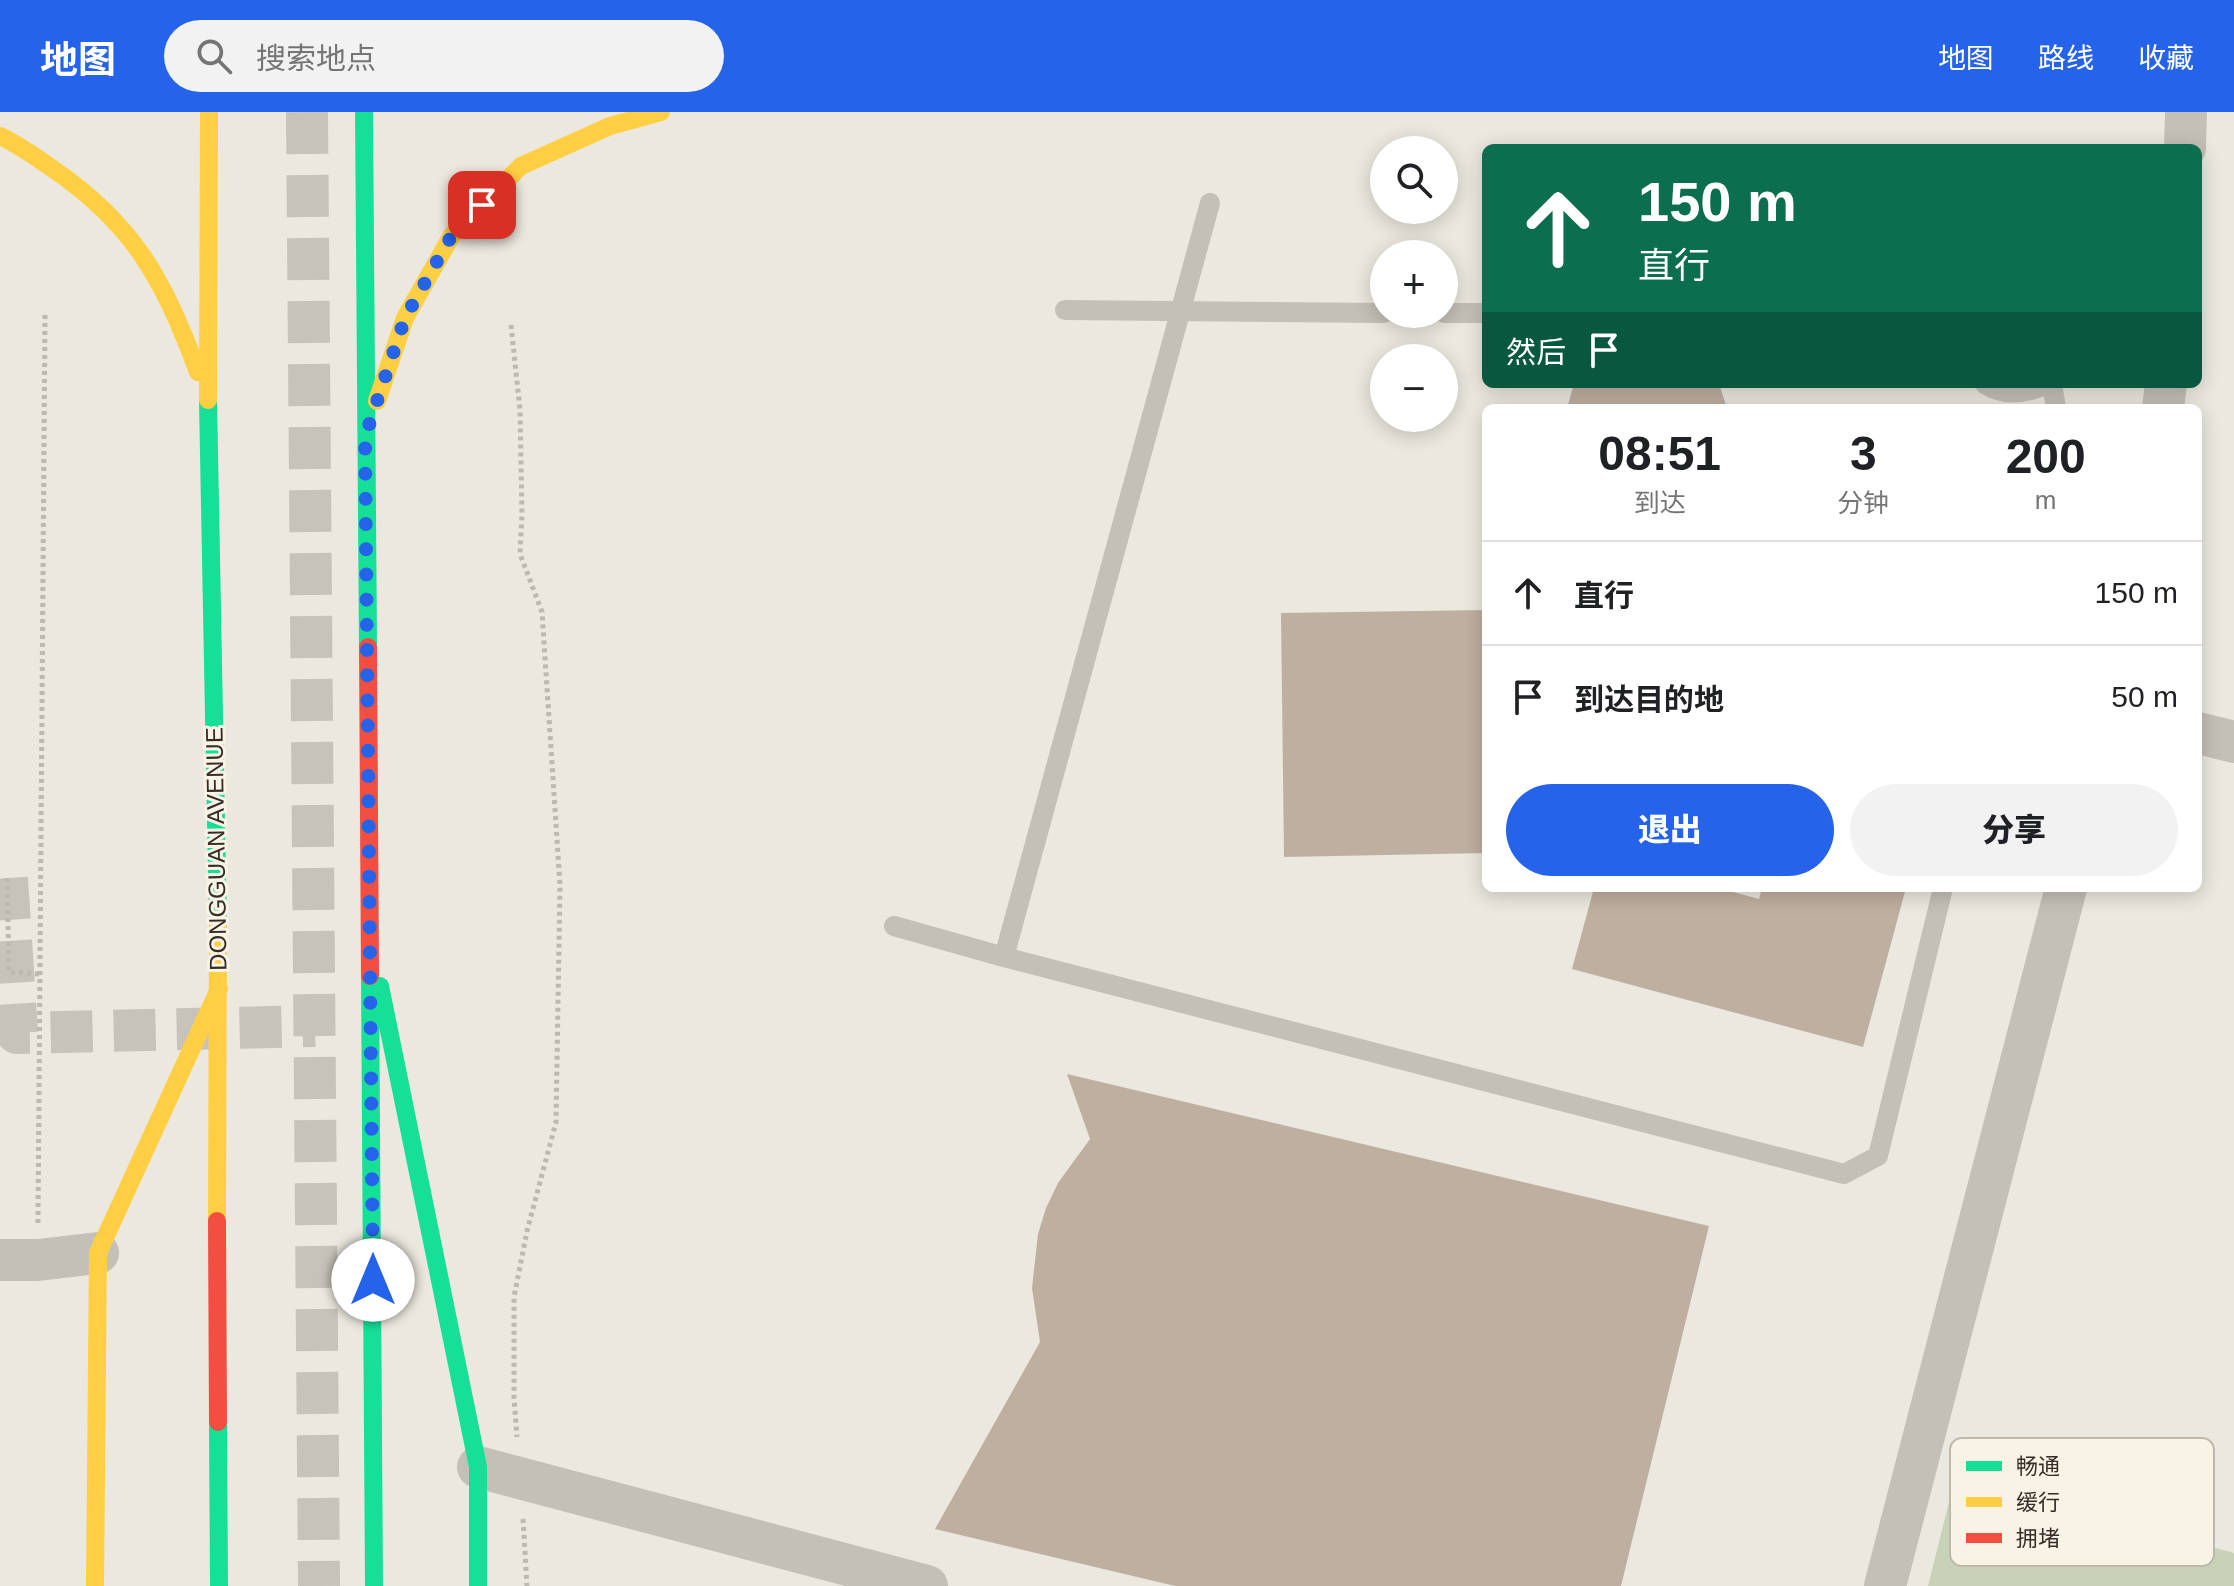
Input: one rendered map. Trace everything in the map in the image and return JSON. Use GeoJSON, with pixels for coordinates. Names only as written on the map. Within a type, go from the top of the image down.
{"type":"FeatureCollection","features":[{"type":"Feature","properties":{"kind":"main road","name":"DONGGUAN AVENUE"},"geometry":{"type":"LineString","coordinates":[[209,112],[208,397],[219,989],[219,1586]]}},
{"type":"Feature","properties":{"kind":"main road"},"geometry":{"type":"LineString","coordinates":[[364,112],[374,1586]]}},
{"type":"Feature","properties":{"kind":"main road"},"geometry":{"type":"LineString","coordinates":[[365,437],[405,318],[452,235],[521,166],[610,126],[661,112]]}},
{"type":"Feature","properties":{"kind":"main road"},"geometry":{"type":"LineString","coordinates":[[0,136],[15,143],[116,220],[145,257],[172,301],[208,397]]}},
{"type":"Feature","properties":{"kind":"main road"},"geometry":{"type":"LineString","coordinates":[[372,944],[478,1467],[478,1586]]}},
{"type":"Feature","properties":{"kind":"main road"},"geometry":{"type":"LineString","coordinates":[[95,1586],[98,1253],[219,989]]}},
{"type":"Feature","properties":{"kind":"street"},"geometry":{"type":"LineString","coordinates":[[2185,144],[2186,112]]}},
{"type":"Feature","properties":{"kind":"street"},"geometry":{"type":"LineString","coordinates":[[2202,734],[2234,742]]}},
{"type":"Feature","properties":{"kind":"street"},"geometry":{"type":"LineString","coordinates":[[1885,1586],[2058,892]]}},
{"type":"Feature","properties":{"kind":"street"},"geometry":{"type":"LineString","coordinates":[[19,1260],[98,1253]]}},
{"type":"Feature","properties":{"kind":"street"},"geometry":{"type":"LineString","coordinates":[[478,1467],[927,1586]]}},
{"type":"Feature","properties":{"kind":"lane"},"geometry":{"type":"LineString","coordinates":[[1004,957],[1210,203]]}},
{"type":"Feature","properties":{"kind":"lane"},"geometry":{"type":"LineString","coordinates":[[1065,310],[1370,313]]}},
{"type":"Feature","properties":{"kind":"lane"},"geometry":{"type":"LineString","coordinates":[[1458,313],[1482,313]]}},
{"type":"Feature","properties":{"kind":"lane"},"geometry":{"type":"LineString","coordinates":[[1996,388],[2009,393],[2024,393],[2038,388]]}},
{"type":"Feature","properties":{"kind":"lane"},"geometry":{"type":"LineString","coordinates":[[894,926],[1844,1174],[1878,1156],[1942,892]]}},
{"type":"Feature","properties":{"kind":"path"},"geometry":{"type":"LineString","coordinates":[[19,1260],[40,974],[45,315]]}},
{"type":"Feature","properties":{"kind":"path"},"geometry":{"type":"LineString","coordinates":[[511,325],[520,410],[520,554],[542,612],[560,885],[556,1122],[527,1231],[514,1297],[514,1398],[527,1586]]}},
{"type":"Feature","properties":{"kind":"path"},"geometry":{"type":"LineString","coordinates":[[7,878],[9,972],[40,974]]}},
{"type":"Feature","properties":{"kind":"green space"},"geometry":{"type":"Polygon","coordinates":[[[1950,1498],[1950,1566],[2214,1566],[2214,1548],[2234,1553],[2234,1586],[1928,1586],[1950,1498]]]}},
{"type":"Feature","properties":{"kind":"building"},"geometry":{"type":"Polygon","coordinates":[[[1573,388],[1720,388],[1726,404],[1568,404],[1573,388]]]}},
{"type":"Feature","properties":{"kind":"building"},"geometry":{"type":"Polygon","coordinates":[[[1482,610],[1482,853],[1284,857],[1281,613],[1482,610]]]}},
{"type":"Feature","properties":{"kind":"building"},"geometry":{"type":"Polygon","coordinates":[[[1593,892],[1733,892],[1759,899],[1761,892],[1905,892],[1863,1047],[1572,969],[1593,892]]]}},
{"type":"Feature","properties":{"kind":"building"},"geometry":{"type":"Polygon","coordinates":[[[1067,1074],[1709,1226],[1621,1586],[1175,1586],[935,1529],[1040,1342],[1032,1288],[1038,1234],[1058,1183],[1090,1139],[1067,1074]]]}},
{"type":"Feature","properties":{"kind":"tunnel"},"geometry":{"type":"LineString","coordinates":[[307,112],[319,1586]]}},
{"type":"Feature","properties":{"kind":"tunnel"},"geometry":{"type":"LineString","coordinates":[[7,878],[17,1033],[315,1026]]}},
{"type":"Feature","properties":{"kind":"traffic: fast"},"geometry":{"type":"LineString","coordinates":[[364,112],[368,647]]}},
{"type":"Feature","properties":{"kind":"traffic: fast"},"geometry":{"type":"LineString","coordinates":[[208,400],[218,926]]}},
{"type":"Feature","properties":{"kind":"traffic: fast"},"geometry":{"type":"LineString","coordinates":[[370,976],[374,1586]]}},
{"type":"Feature","properties":{"kind":"traffic: fast"},"geometry":{"type":"LineString","coordinates":[[380,986],[478,1467],[478,1586]]}},
{"type":"Feature","properties":{"kind":"traffic: fast"},"geometry":{"type":"LineString","coordinates":[[218,1422],[219,1586]]}},
{"type":"Feature","properties":{"kind":"traffic: slow"},"geometry":{"type":"LineString","coordinates":[[208,400],[209,112]]}},
{"type":"Feature","properties":{"kind":"traffic: slow"},"geometry":{"type":"LineString","coordinates":[[377,401],[405,318],[452,235],[521,166],[610,126],[661,112]]}},
{"type":"Feature","properties":{"kind":"traffic: slow"},"geometry":{"type":"LineString","coordinates":[[0,136],[81,190],[126,234],[159,283],[198,372]]}},
{"type":"Feature","properties":{"kind":"traffic: slow"},"geometry":{"type":"LineString","coordinates":[[217,1221],[218,926]]}},
{"type":"Feature","properties":{"kind":"traffic: slow"},"geometry":{"type":"LineString","coordinates":[[95,1586],[98,1253],[219,989]]}},
{"type":"Feature","properties":{"kind":"traffic: jam"},"geometry":{"type":"LineString","coordinates":[[368,647],[370,976]]}},
{"type":"Feature","properties":{"kind":"traffic: jam"},"geometry":{"type":"LineString","coordinates":[[217,1221],[218,1422]]}},
{"type":"Feature","properties":{"kind":"route"},"geometry":{"type":"LineString","coordinates":[[373,1280],[365,437],[405,318],[452,235],[482,205]]}}]}
